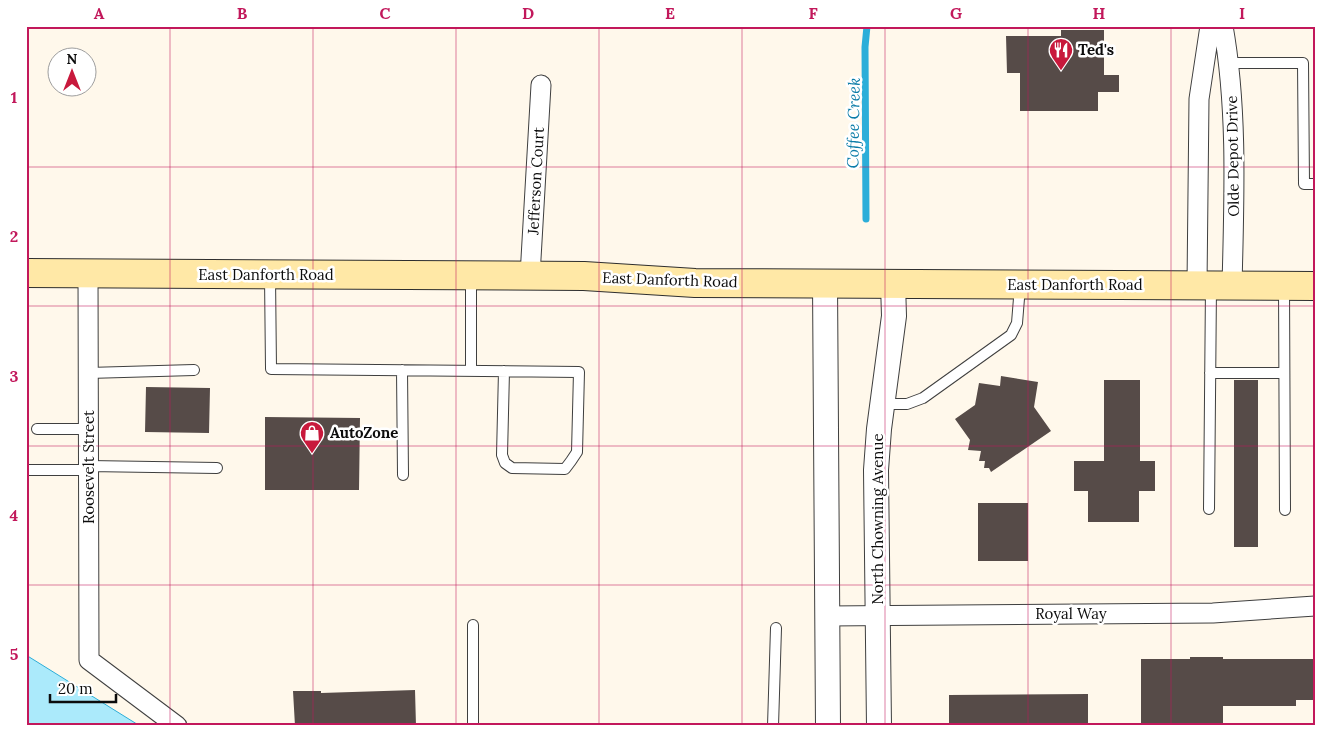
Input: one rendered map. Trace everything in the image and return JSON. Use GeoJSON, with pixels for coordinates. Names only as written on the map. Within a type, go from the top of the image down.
{"type":"FeatureCollection","features":[{"type":"Feature","properties":{"kind":"main road","name":"East Danforth Road"},"geometry":{"type":"LineString","coordinates":[[26,273],[584,276],[695,283],[1315,286]]}},
{"type":"Feature","properties":{"kind":"street"},"geometry":{"type":"LineString","coordinates":[[1210,26],[1199,99],[1214,285]]}},
{"type":"Feature","properties":{"kind":"street","name":"Olde Depot Drive"},"geometry":{"type":"LineString","coordinates":[[1214,285],[1233,110],[1230,63],[1223,26]]}},
{"type":"Feature","properties":{"kind":"street","name":"Jefferson Court"},"geometry":{"type":"LineString","coordinates":[[530,276],[541,85]]}},
{"type":"Feature","properties":{"kind":"street","name":"Roosevelt Street"},"geometry":{"type":"LineString","coordinates":[[88,274],[89,660],[177,726]]}},
{"type":"Feature","properties":{"kind":"street"},"geometry":{"type":"LineString","coordinates":[[826,284],[828,726]]}},
{"type":"Feature","properties":{"kind":"street","name":"North Chowning Avenue"},"geometry":{"type":"LineString","coordinates":[[879,726],[876,470],[882,404],[894,316],[893,284]]}},
{"type":"Feature","properties":{"kind":"street","name":"Royal Way"},"geometry":{"type":"LineString","coordinates":[[827,616],[1213,613],[1315,606]]}},
{"type":"Feature","properties":{"kind":"lane"},"geometry":{"type":"LineString","coordinates":[[1230,63],[1302,63],[1304,184],[1315,184]]}},
{"type":"Feature","properties":{"kind":"lane"},"geometry":{"type":"LineString","coordinates":[[270,275],[271,369],[402,370],[470,371],[504,371],[579,372],[577,452],[564,469],[512,468],[505,463],[502,455],[504,371]]}},
{"type":"Feature","properties":{"kind":"lane"},"geometry":{"type":"LineString","coordinates":[[470,371],[471,276]]}},
{"type":"Feature","properties":{"kind":"lane"},"geometry":{"type":"LineString","coordinates":[[882,404],[907,404],[923,398],[1011,335],[1017,324],[1020,285]]}},
{"type":"Feature","properties":{"kind":"lane"},"geometry":{"type":"LineString","coordinates":[[1210,509],[1210,373],[1214,285]]}},
{"type":"Feature","properties":{"kind":"lane"},"geometry":{"type":"LineString","coordinates":[[1284,286],[1285,510]]}},
{"type":"Feature","properties":{"kind":"lane"},"geometry":{"type":"LineString","coordinates":[[88,373],[194,370]]}},
{"type":"Feature","properties":{"kind":"lane"},"geometry":{"type":"LineString","coordinates":[[402,370],[403,474]]}},
{"type":"Feature","properties":{"kind":"lane"},"geometry":{"type":"LineString","coordinates":[[1210,373],[1284,373]]}},
{"type":"Feature","properties":{"kind":"lane"},"geometry":{"type":"LineString","coordinates":[[37,429],[88,429]]}},
{"type":"Feature","properties":{"kind":"lane"},"geometry":{"type":"LineString","coordinates":[[26,470],[217,468]]}},
{"type":"Feature","properties":{"kind":"lane"},"geometry":{"type":"LineString","coordinates":[[473,625],[473,726]]}},
{"type":"Feature","properties":{"kind":"lane"},"geometry":{"type":"LineString","coordinates":[[773,726],[776,628]]}},
{"type":"Feature","properties":{"kind":"water"},"geometry":{"type":"Polygon","coordinates":[[[26,655],[140,726],[26,726],[26,655]]]}},
{"type":"Feature","properties":{"kind":"building"},"geometry":{"type":"Polygon","coordinates":[[[1061,30],[1104,30],[1104,75],[1119,75],[1119,92],[1098,92],[1098,111],[1020,111],[1020,73],[1007,73],[1006,36],[1061,36],[1061,30]]]}},
{"type":"Feature","properties":{"kind":"building"},"geometry":{"type":"Polygon","coordinates":[[[1001,376],[1038,382],[1034,407],[1051,431],[991,472],[989,468],[984,468],[985,461],[979,461],[981,451],[968,450],[970,440],[955,419],[975,405],[979,383],[1000,386],[1001,376]]]}},
{"type":"Feature","properties":{"kind":"building"},"geometry":{"type":"Polygon","coordinates":[[[1104,380],[1140,380],[1140,461],[1155,461],[1155,491],[1139,491],[1139,522],[1088,522],[1088,491],[1074,491],[1074,461],[1104,461],[1104,380]]]}},
{"type":"Feature","properties":{"kind":"building"},"geometry":{"type":"Polygon","coordinates":[[[1234,380],[1258,380],[1258,547],[1234,547],[1234,380]]]}},
{"type":"Feature","properties":{"kind":"building"},"geometry":{"type":"Polygon","coordinates":[[[146,387],[210,388],[209,433],[145,432],[146,387]]]}},
{"type":"Feature","properties":{"kind":"building","name":"AutoZone"},"geometry":{"type":"Polygon","coordinates":[[[265,417],[360,418],[359,490],[265,490],[265,417]]]}},
{"type":"Feature","properties":{"kind":"building"},"geometry":{"type":"Polygon","coordinates":[[[978,503],[1028,503],[1028,561],[978,561],[978,503]]]}},
{"type":"Feature","properties":{"kind":"building"},"geometry":{"type":"Polygon","coordinates":[[[1190,657],[1315,659],[1315,700],[1296,700],[1296,706],[1223,706],[1223,726],[1141,726],[1141,659],[1190,659],[1190,657]]]}},
{"type":"Feature","properties":{"kind":"building"},"geometry":{"type":"Polygon","coordinates":[[[415,690],[416,726],[295,726],[293,691],[321,691],[321,693],[415,690]]]}},
{"type":"Feature","properties":{"kind":"building"},"geometry":{"type":"Polygon","coordinates":[[[1088,694],[1088,726],[949,726],[949,695],[1088,694]]]}},
{"type":"Feature","properties":{"kind":"waterway","name":"Coffee Creek"},"geometry":{"type":"LineString","coordinates":[[866,219],[865,47],[867,26]]}},
{"type":"Feature","properties":{"kind":"place","name":"Ted's"},"geometry":{"type":"Point","coordinates":[1061,71]}},
{"type":"Feature","properties":{"kind":"place","name":"AutoZone"},"geometry":{"type":"Point","coordinates":[312,454]}}]}
